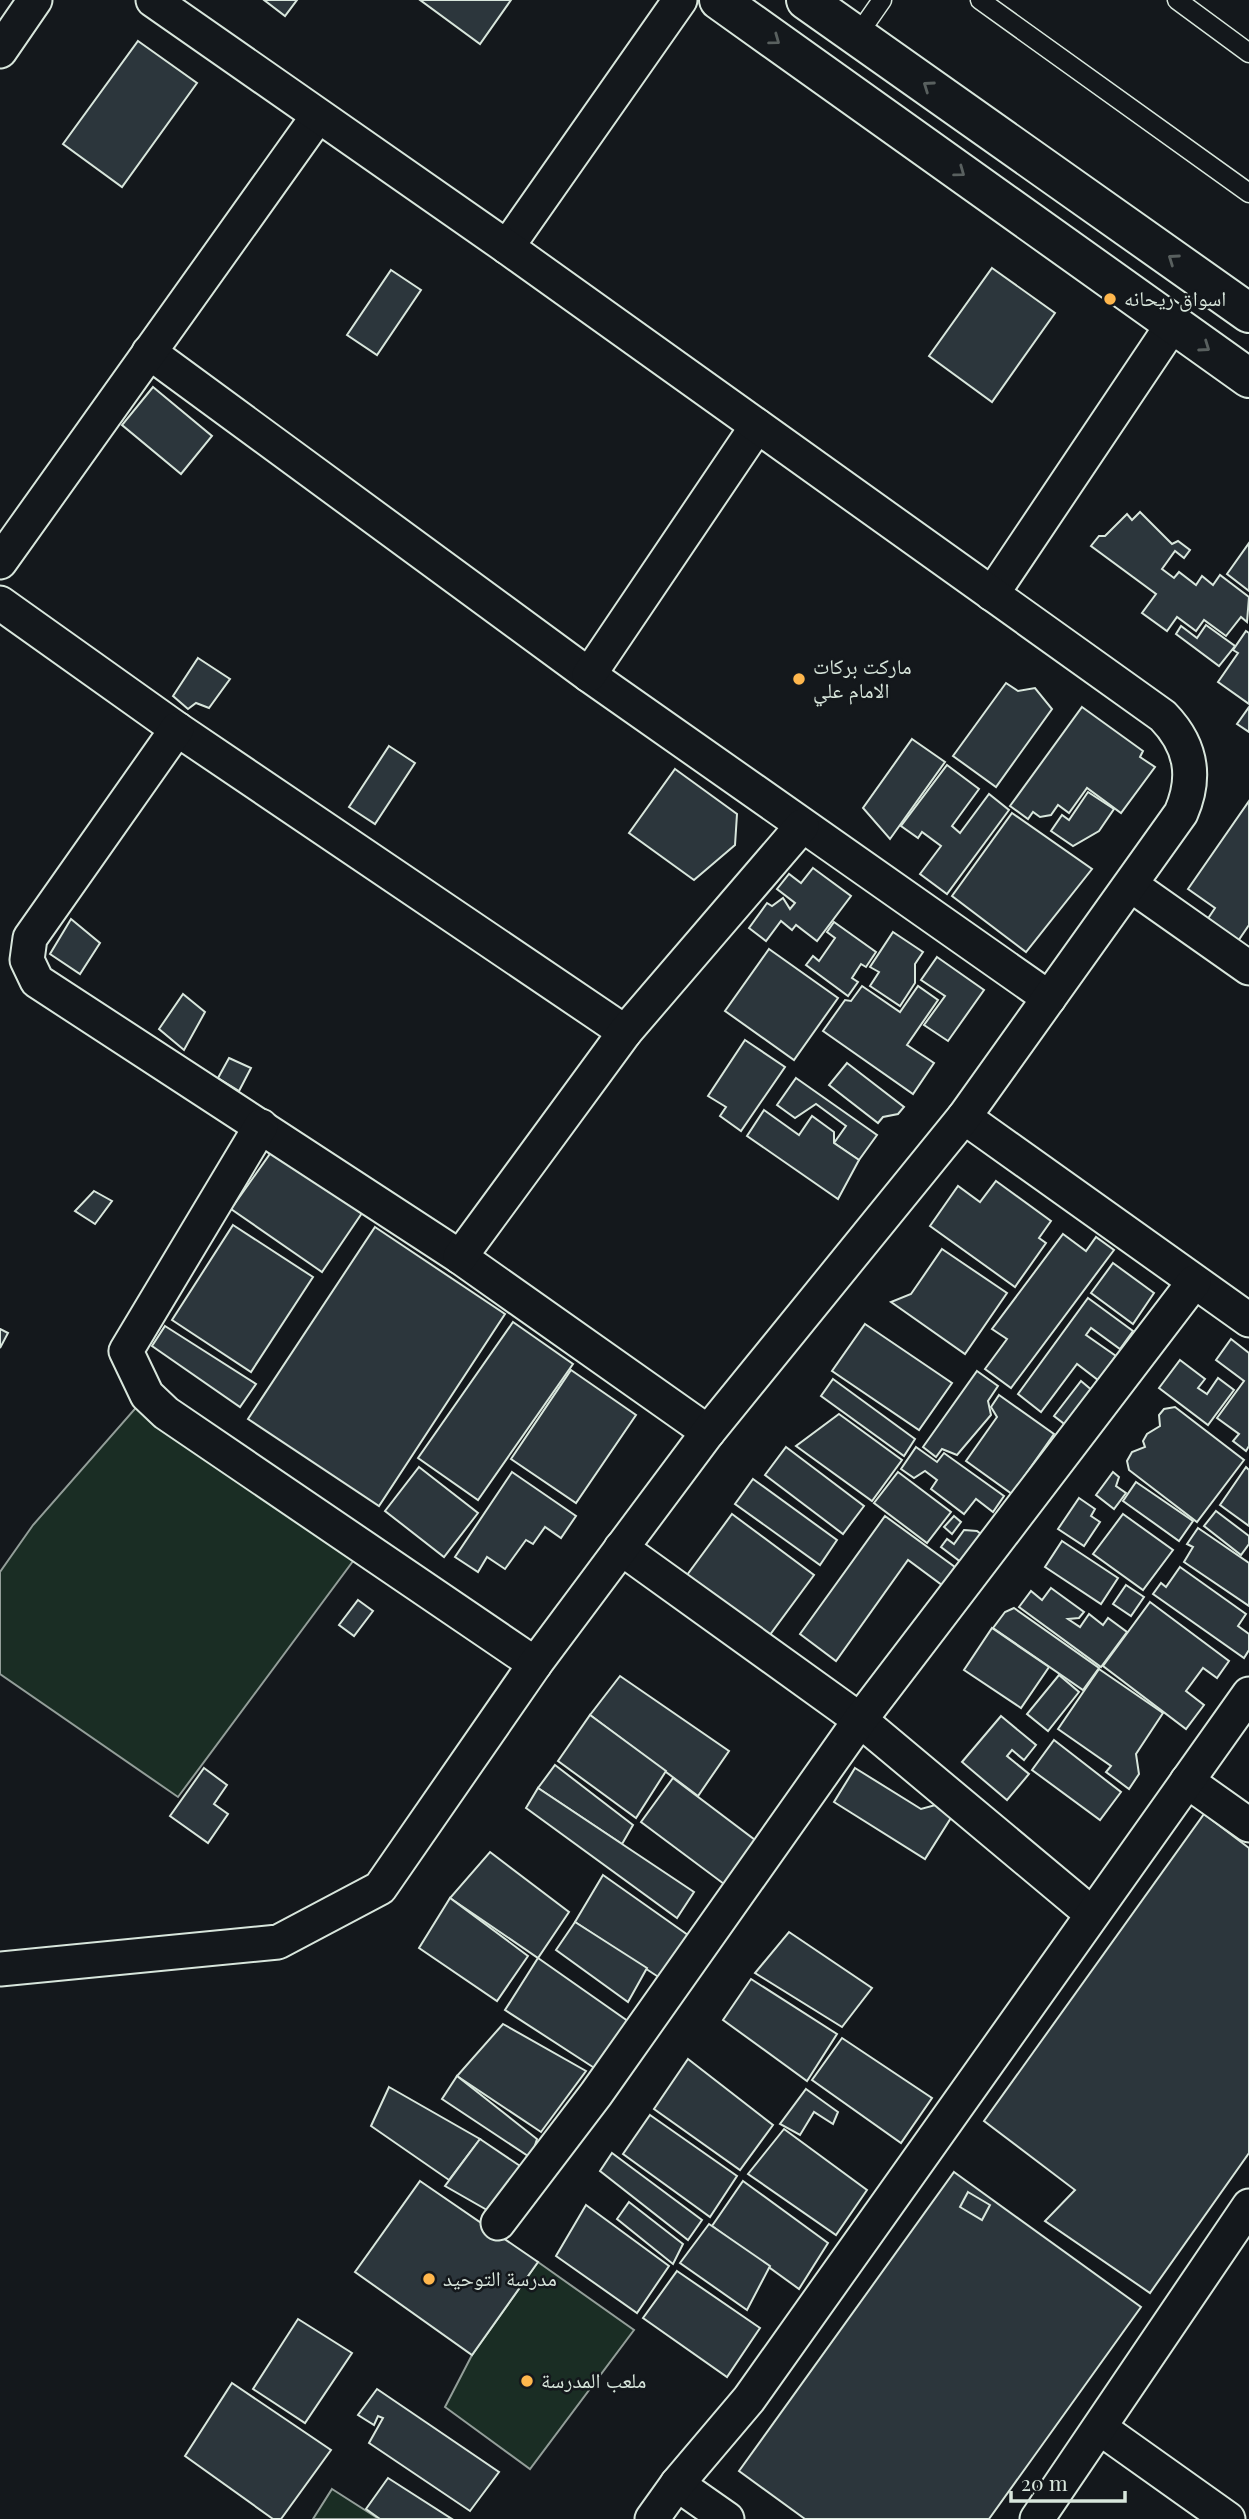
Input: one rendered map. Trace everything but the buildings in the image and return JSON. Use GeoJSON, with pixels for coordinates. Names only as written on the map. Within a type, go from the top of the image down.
{"type":"FeatureCollection","features":[{"type":"Feature","properties":{"kind":"street"},"geometry":{"type":"LineString","coordinates":[[0,51],[35,0]]}},
{"type":"Feature","properties":{"kind":"street"},"geometry":{"type":"LineString","coordinates":[[0,1969],[278,1942],[380,1888],[535,1664],[708,1432],[964,1117],[1181,813],[1188,796],[1191,770],[1185,744],[1163,716],[507,247],[153,0]]}},
{"type":"Feature","properties":{"kind":"street"},"geometry":{"type":"LineString","coordinates":[[507,247],[680,0]]}},
{"type":"Feature","properties":{"kind":"street"},"geometry":{"type":"LineString","coordinates":[[719,0],[1249,378]]}},
{"type":"Feature","properties":{"kind":"street"},"geometry":{"type":"LineString","coordinates":[[806,0],[1249,313]]}},
{"type":"Feature","properties":{"kind":"street"},"geometry":{"type":"LineString","coordinates":[[0,562],[318,116]]}},
{"type":"Feature","properties":{"kind":"street"},"geometry":{"type":"LineString","coordinates":[[992,594],[1173,324]]}},
{"type":"Feature","properties":{"kind":"street"},"geometry":{"type":"LineString","coordinates":[[149,352],[589,675],[1049,998]]}},
{"type":"Feature","properties":{"kind":"street"},"geometry":{"type":"LineString","coordinates":[[589,675],[757,426]]}},
{"type":"Feature","properties":{"kind":"street"},"geometry":{"type":"LineString","coordinates":[[0,603],[177,729],[625,1032]]}},
{"type":"Feature","properties":{"kind":"street"},"geometry":{"type":"LineString","coordinates":[[177,729],[35,928],[30,938],[27,960],[31,971],[46,988],[460,1257],[708,1432]]}},
{"type":"Feature","properties":{"kind":"street"},"geometry":{"type":"LineString","coordinates":[[460,1257],[625,1032],[802,826]]}},
{"type":"Feature","properties":{"kind":"street"},"geometry":{"type":"LineString","coordinates":[[1130,885],[1249,968]]}},
{"type":"Feature","properties":{"kind":"street"},"geometry":{"type":"LineString","coordinates":[[964,1117],[1249,1320]]}},
{"type":"Feature","properties":{"kind":"street"},"geometry":{"type":"LineString","coordinates":[[261,1126],[126,1351],[133,1369],[141,1376],[147,1395],[166,1413],[535,1664]]}},
{"type":"Feature","properties":{"kind":"street"},"geometry":{"type":"LineString","coordinates":[[498,2223],[596,2094],[860,1720],[1194,1282]]}},
{"type":"Feature","properties":{"kind":"street"},"geometry":{"type":"LineString","coordinates":[[621,1548],[860,1720],[1092,1914]]}},
{"type":"Feature","properties":{"kind":"street"},"geometry":{"type":"LineString","coordinates":[[652,2519],[677,2484],[749,2399],[1249,1694]]}},
{"type":"Feature","properties":{"kind":"street"},"geometry":{"type":"LineString","coordinates":[[1187,1781],[1249,1825]]}},
{"type":"Feature","properties":{"kind":"street"},"geometry":{"type":"LineString","coordinates":[[1037,2519],[1249,2206]]}},
{"type":"Feature","properties":{"kind":"street"},"geometry":{"type":"LineString","coordinates":[[1100,2428],[1228,2519]]}},
{"type":"Feature","properties":{"kind":"street"},"geometry":{"type":"LineString","coordinates":[[677,2484],[727,2519]]}},
{"type":"Feature","properties":{"kind":"lane"},"geometry":{"type":"LineString","coordinates":[[857,36],[882,0]]}},
{"type":"Feature","properties":{"kind":"lane"},"geometry":{"type":"LineString","coordinates":[[980,0],[1249,193]]}},
{"type":"Feature","properties":{"kind":"lane"},"geometry":{"type":"LineString","coordinates":[[1177,0],[1249,53]]}},
{"type":"Feature","properties":{"kind":"green space"},"geometry":{"type":"Polygon","coordinates":[[[147,1395],[362,1549],[178,1797],[0,1674],[0,1572],[33,1525],[147,1395]]]}},
{"type":"Feature","properties":{"kind":"green space","name":"ملعب المدرسة"},"geometry":{"type":"Polygon","coordinates":[[[538,2262],[634,2330],[530,2469],[445,2407],[472,2355],[538,2262]]]}},
{"type":"Feature","properties":{"kind":"green space"},"geometry":{"type":"Polygon","coordinates":[[[332,2489],[379,2519],[313,2519],[332,2489]]]}},
{"type":"Feature","properties":{"kind":"place","name":"اسواق ريحانه"},"geometry":{"type":"Point","coordinates":[1110,299]}},
{"type":"Feature","properties":{"kind":"place","name":"ماركت بركات الامام علي"},"geometry":{"type":"Point","coordinates":[799,679]}},
{"type":"Feature","properties":{"kind":"place","name":"مدرسة التوحيد"},"geometry":{"type":"Point","coordinates":[429,2279]}},
{"type":"Feature","properties":{"kind":"place","name":"ملعب المدرسة"},"geometry":{"type":"Point","coordinates":[527,2381]}}]}
